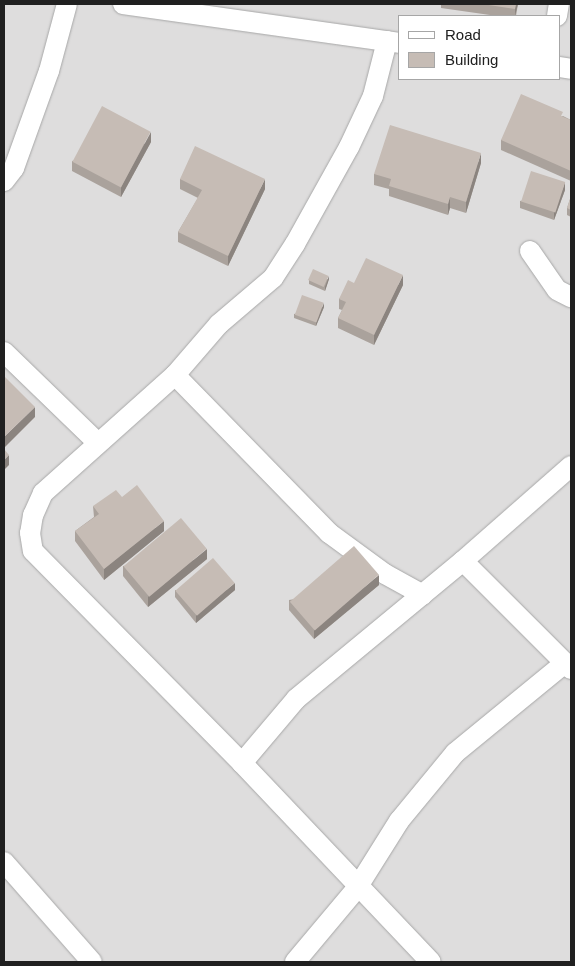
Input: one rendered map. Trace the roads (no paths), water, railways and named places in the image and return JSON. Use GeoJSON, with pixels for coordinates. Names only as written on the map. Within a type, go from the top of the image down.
{"type":"FeatureCollection","features":[{"type":"Feature","properties":{"kind":"street"},"geometry":{"type":"LineString","coordinates":[[4,181],[14,168],[49,71],[67,4]]}},
{"type":"Feature","properties":{"kind":"street"},"geometry":{"type":"LineString","coordinates":[[123,4],[393,42],[373,96],[349,146],[295,244],[273,278],[219,324],[175,374],[43,493],[33,515],[30,534],[34,551],[242,763],[357,888],[431,962]]}},
{"type":"Feature","properties":{"kind":"street"},"geometry":{"type":"LineString","coordinates":[[530,251],[557,290],[571,297]]}},
{"type":"Feature","properties":{"kind":"street"},"geometry":{"type":"LineString","coordinates":[[4,352],[98,443]]}},
{"type":"Feature","properties":{"kind":"street"},"geometry":{"type":"LineString","coordinates":[[175,374],[329,533],[384,574],[423,595]]}},
{"type":"Feature","properties":{"kind":"street"},"geometry":{"type":"LineString","coordinates":[[242,763],[296,699],[423,595],[571,466]]}},
{"type":"Feature","properties":{"kind":"street"},"geometry":{"type":"LineString","coordinates":[[295,962],[357,888],[398,821],[455,753],[568,666],[463,561]]}},
{"type":"Feature","properties":{"kind":"street"},"geometry":{"type":"LineString","coordinates":[[4,862],[92,962]]}}]}
